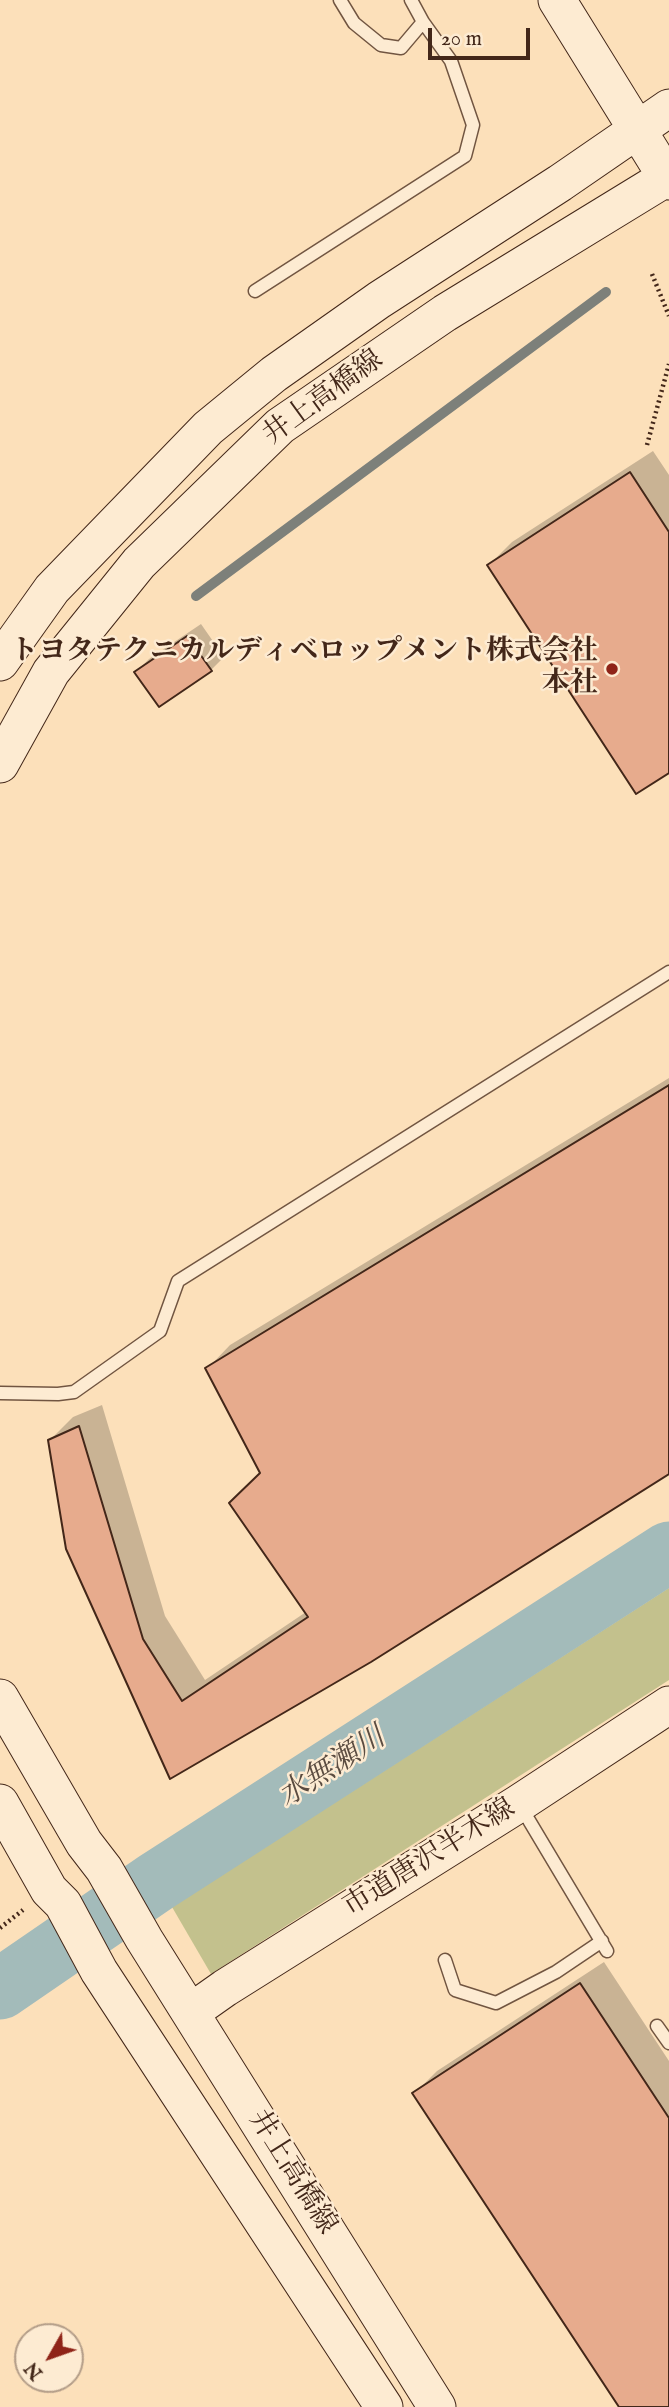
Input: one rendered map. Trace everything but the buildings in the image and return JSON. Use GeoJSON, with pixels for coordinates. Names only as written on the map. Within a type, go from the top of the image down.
{"type":"FeatureCollection","features":[{"type":"Feature","properties":{"kind":"street"},"geometry":{"type":"LineString","coordinates":[[556,0],[668,178]]}},
{"type":"Feature","properties":{"kind":"street","name":"井上高橋線"},"geometry":{"type":"LineString","coordinates":[[0,662],[52,589],[208,428],[274,374],[379,300],[560,183],[669,108]]}},
{"type":"Feature","properties":{"kind":"street","name":"井上高橋線"},"geometry":{"type":"LineString","coordinates":[[0,764],[51,672],[139,563],[280,426],[445,313],[668,178]]}},
{"type":"Feature","properties":{"kind":"street","name":"井上高橋線"},"geometry":{"type":"LineString","coordinates":[[0,1698],[84,1843],[104,1869],[144,1939],[437,2407]]}},
{"type":"Feature","properties":{"kind":"street","name":"市道唐沢半木線"},"geometry":{"type":"LineString","coordinates":[[191,2012],[669,1705]]}},
{"type":"Feature","properties":{"kind":"street","name":"井上高橋線"},"geometry":{"type":"LineString","coordinates":[[0,1802],[49,1890],[64,1904],[99,1971],[384,2407]]}},
{"type":"Feature","properties":{"kind":"lane"},"geometry":{"type":"LineString","coordinates":[[340,0],[354,23],[382,46],[401,48],[423,22]]}},
{"type":"Feature","properties":{"kind":"lane"},"geometry":{"type":"LineString","coordinates":[[255,290],[465,156],[473,125],[450,61],[411,0]]}},
{"type":"Feature","properties":{"kind":"lane"},"geometry":{"type":"LineString","coordinates":[[0,1393],[74,1392],[160,1331],[178,1281],[669,972]]}},
{"type":"Feature","properties":{"kind":"lane"},"geometry":{"type":"LineString","coordinates":[[445,1960],[455,1990],[496,2003],[605,1946],[518,1804]]}},
{"type":"Feature","properties":{"kind":"lane"},"geometry":{"type":"LineString","coordinates":[[657,2026],[669,2043]]}},
{"type":"Feature","properties":{"kind":"path"},"geometry":{"type":"LineString","coordinates":[[652,274],[669,316]]}},
{"type":"Feature","properties":{"kind":"path"},"geometry":{"type":"LineString","coordinates":[[647,445],[669,364]]}},
{"type":"Feature","properties":{"kind":"shaded area"},"geometry":{"type":"Polygon","coordinates":[[[669,1588],[669,1680],[211,1974],[172,1907],[669,1588]]]}},
{"type":"Feature","properties":{"kind":"waterway"},"geometry":{"type":"LineString","coordinates":[[196,596],[606,292]]}},
{"type":"Feature","properties":{"kind":"waterway","name":"水無瀬川"},"geometry":{"type":"LineString","coordinates":[[0,1989],[156,1882],[669,1552]]}},
{"type":"Feature","properties":{"kind":"place","name":"トヨタテクニカルディベロップメント株式会社 本社"},"geometry":{"type":"Point","coordinates":[612,669]}}]}
